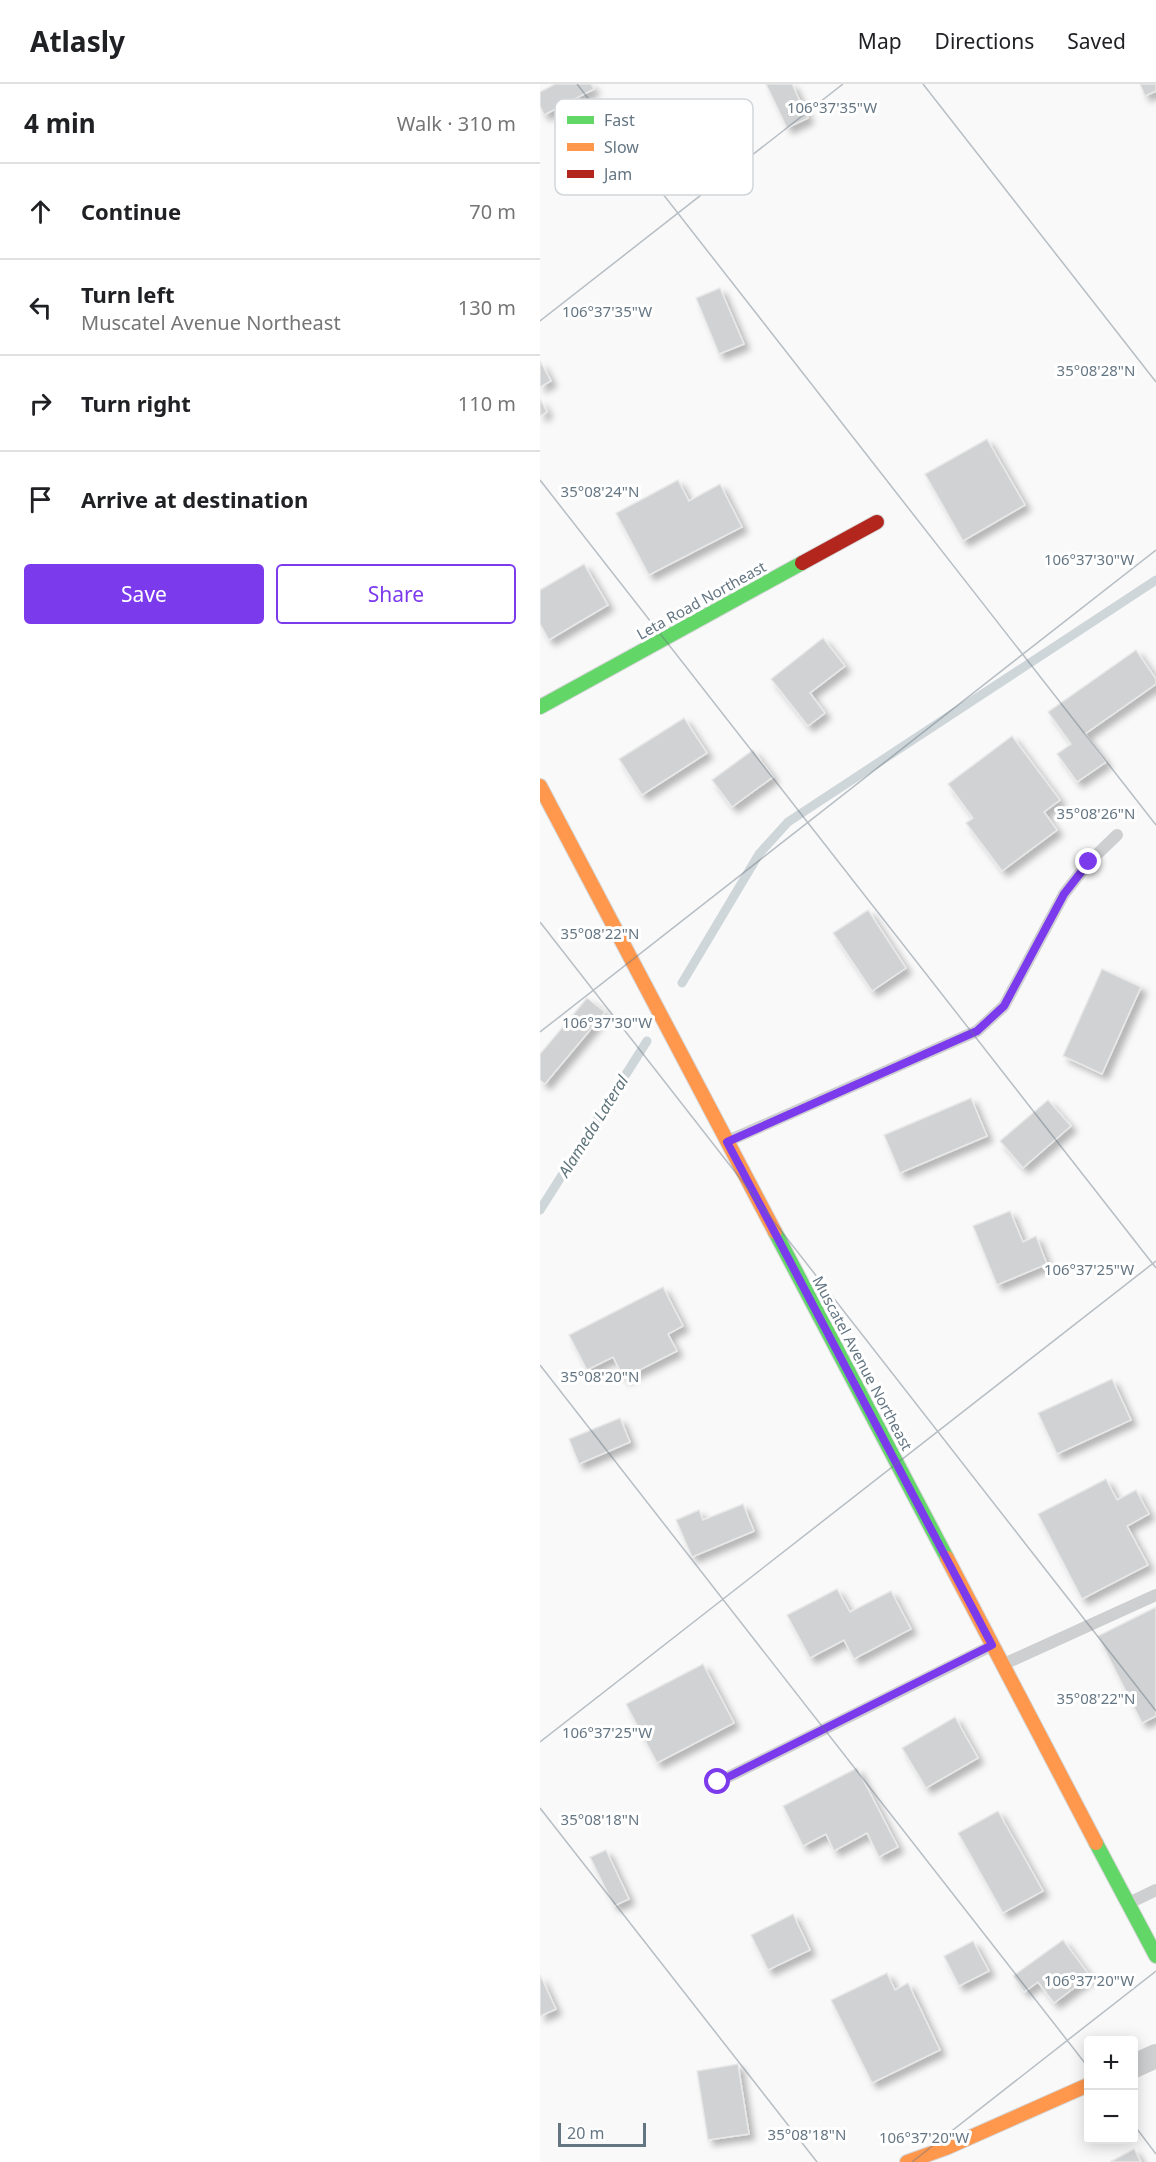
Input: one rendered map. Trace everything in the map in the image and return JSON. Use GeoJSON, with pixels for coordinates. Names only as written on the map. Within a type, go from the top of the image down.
{"type":"FeatureCollection","features":[{"type":"Feature","properties":{"kind":"street","name":"Leta Road Northeast"},"geometry":{"type":"LineString","coordinates":[[540,707],[877,522]]}},
{"type":"Feature","properties":{"kind":"street","name":"Muscatel Avenue Northeast"},"geometry":{"type":"LineString","coordinates":[[540,786],[1156,1956]]}},
{"type":"Feature","properties":{"kind":"street"},"geometry":{"type":"LineString","coordinates":[[1138,2064],[1156,2056]]}},
{"type":"Feature","properties":{"kind":"street"},"geometry":{"type":"LineString","coordinates":[[907,2162],[945,2148],[1084,2087]]}},
{"type":"Feature","properties":{"kind":"lane"},"geometry":{"type":"LineString","coordinates":[[727,1142],[977,1031],[1004,1006],[1064,894],[1089,862],[1117,835]]}},
{"type":"Feature","properties":{"kind":"lane"},"geometry":{"type":"LineString","coordinates":[[1002,1665],[1156,1595]]}},
{"type":"Feature","properties":{"kind":"lane"},"geometry":{"type":"LineString","coordinates":[[718,1782],[992,1645]]}},
{"type":"Feature","properties":{"kind":"lane"},"geometry":{"type":"LineString","coordinates":[[1128,1904],[1156,1890]]}},
{"type":"Feature","properties":{"kind":"building"},"geometry":{"type":"Polygon","coordinates":[[[555,84],[591,84],[594,89],[575,99],[555,99],[555,109],[544,115],[540,106],[540,92],[555,84]]]}},
{"type":"Feature","properties":{"kind":"building"},"geometry":{"type":"Polygon","coordinates":[[[766,84],[792,84],[808,118],[787,128],[766,84]]]}},
{"type":"Feature","properties":{"kind":"building"},"geometry":{"type":"Polygon","coordinates":[[[1140,84],[1156,84],[1156,91],[1145,96],[1140,84]]]}},
{"type":"Feature","properties":{"kind":"building"},"geometry":{"type":"Polygon","coordinates":[[[720,288],[744,344],[719,354],[696,298],[720,288]]]}},
{"type":"Feature","properties":{"kind":"building"},"geometry":{"type":"Polygon","coordinates":[[[540,361],[551,381],[540,387],[540,361]]]}},
{"type":"Feature","properties":{"kind":"building"},"geometry":{"type":"Polygon","coordinates":[[[540,399],[547,412],[540,416],[540,399]]]}},
{"type":"Feature","properties":{"kind":"building"},"geometry":{"type":"Polygon","coordinates":[[[987,439],[1025,505],[963,541],[925,474],[987,439]]]}},
{"type":"Feature","properties":{"kind":"building"},"geometry":{"type":"Polygon","coordinates":[[[678,480],[689,501],[720,484],[742,527],[649,575],[616,513],[678,480]]]}},
{"type":"Feature","properties":{"kind":"building"},"geometry":{"type":"Polygon","coordinates":[[[584,564],[608,605],[549,640],[540,624],[540,590],[584,564]]]}},
{"type":"Feature","properties":{"kind":"building"},"geometry":{"type":"Polygon","coordinates":[[[823,638],[845,666],[810,693],[825,713],[808,726],[771,679],[823,638]]]}},
{"type":"Feature","properties":{"kind":"building"},"geometry":{"type":"Polygon","coordinates":[[[1136,650],[1156,679],[1156,684],[1085,734],[1106,762],[1077,782],[1057,754],[1071,744],[1048,712],[1136,650]]]}},
{"type":"Feature","properties":{"kind":"building"},"geometry":{"type":"Polygon","coordinates":[[[684,718],[707,753],[642,795],[619,759],[684,718]]]}},
{"type":"Feature","properties":{"kind":"building"},"geometry":{"type":"Polygon","coordinates":[[[1012,736],[1060,800],[1044,812],[1057,830],[1002,871],[966,823],[973,818],[948,784],[1012,736]]]}},
{"type":"Feature","properties":{"kind":"building"},"geometry":{"type":"Polygon","coordinates":[[[753,750],[773,777],[732,807],[712,780],[753,750]]]}},
{"type":"Feature","properties":{"kind":"building"},"geometry":{"type":"Polygon","coordinates":[[[868,910],[906,968],[872,991],[833,933],[868,910]]]}},
{"type":"Feature","properties":{"kind":"building"},"geometry":{"type":"Polygon","coordinates":[[[1102,969],[1141,987],[1102,1074],[1063,1056],[1102,969]]]}},
{"type":"Feature","properties":{"kind":"building"},"geometry":{"type":"Polygon","coordinates":[[[587,998],[605,1012],[545,1084],[540,1080],[540,1054],[587,998]]]}},
{"type":"Feature","properties":{"kind":"building"},"geometry":{"type":"Polygon","coordinates":[[[971,1098],[987,1136],[900,1173],[884,1135],[971,1098]]]}},
{"type":"Feature","properties":{"kind":"building"},"geometry":{"type":"Polygon","coordinates":[[[1048,1100],[1071,1126],[1023,1168],[1000,1141],[1048,1100]]]}},
{"type":"Feature","properties":{"kind":"building"},"geometry":{"type":"Polygon","coordinates":[[[1010,1211],[1023,1242],[1036,1236],[1047,1264],[997,1285],[973,1226],[1010,1211]]]}},
{"type":"Feature","properties":{"kind":"building"},"geometry":{"type":"Polygon","coordinates":[[[663,1287],[683,1326],[668,1334],[677,1351],[624,1378],[613,1357],[587,1370],[569,1335],[663,1287]]]}},
{"type":"Feature","properties":{"kind":"building"},"geometry":{"type":"Polygon","coordinates":[[[1112,1379],[1131,1420],[1057,1454],[1038,1413],[1112,1379]]]}},
{"type":"Feature","properties":{"kind":"building"},"geometry":{"type":"Polygon","coordinates":[[[620,1418],[630,1442],[579,1464],[569,1439],[620,1418]]]}},
{"type":"Feature","properties":{"kind":"building"},"geometry":{"type":"Polygon","coordinates":[[[1106,1479],[1117,1500],[1136,1490],[1149,1514],[1127,1526],[1148,1565],[1082,1599],[1038,1514],[1106,1479]]]}},
{"type":"Feature","properties":{"kind":"building"},"geometry":{"type":"Polygon","coordinates":[[[743,1504],[754,1531],[692,1557],[676,1520],[699,1510],[703,1520],[743,1504]]]}},
{"type":"Feature","properties":{"kind":"building"},"geometry":{"type":"Polygon","coordinates":[[[837,1589],[850,1612],[891,1591],[911,1629],[854,1659],[844,1640],[810,1658],[787,1615],[837,1589]]]}},
{"type":"Feature","properties":{"kind":"building"},"geometry":{"type":"Polygon","coordinates":[[[1156,1607],[1156,1716],[1142,1723],[1098,1636],[1156,1607]]]}},
{"type":"Feature","properties":{"kind":"building"},"geometry":{"type":"Polygon","coordinates":[[[703,1664],[734,1723],[657,1763],[626,1704],[703,1664]]]}},
{"type":"Feature","properties":{"kind":"building"},"geometry":{"type":"Polygon","coordinates":[[[955,1717],[978,1758],[926,1788],[902,1748],[955,1717]]]}},
{"type":"Feature","properties":{"kind":"building"},"geometry":{"type":"Polygon","coordinates":[[[857,1768],[898,1847],[879,1857],[867,1833],[834,1851],[826,1834],[803,1846],[783,1806],[857,1768]]]}},
{"type":"Feature","properties":{"kind":"building"},"geometry":{"type":"Polygon","coordinates":[[[998,1811],[1043,1891],[1003,1913],[958,1833],[998,1811]]]}},
{"type":"Feature","properties":{"kind":"building"},"geometry":{"type":"Polygon","coordinates":[[[606,1850],[629,1899],[614,1906],[590,1857],[606,1850]]]}},
{"type":"Feature","properties":{"kind":"building"},"geometry":{"type":"Polygon","coordinates":[[[793,1914],[810,1950],[768,1970],[751,1935],[793,1914]]]}},
{"type":"Feature","properties":{"kind":"building"},"geometry":{"type":"Polygon","coordinates":[[[1063,1940],[1090,1976],[1054,2003],[1038,1982],[1024,1992],[1013,1976],[1063,1940]]]}},
{"type":"Feature","properties":{"kind":"building"},"geometry":{"type":"Polygon","coordinates":[[[973,1941],[989,1971],[959,1986],[944,1956],[973,1941]]]}},
{"type":"Feature","properties":{"kind":"building"},"geometry":{"type":"Polygon","coordinates":[[[887,1973],[895,1990],[908,1983],[940,2050],[872,2083],[831,2000],[887,1973]]]}},
{"type":"Feature","properties":{"kind":"building"},"geometry":{"type":"Polygon","coordinates":[[[540,1975],[556,2009],[540,2016],[540,1975]]]}},
{"type":"Feature","properties":{"kind":"building"},"geometry":{"type":"Polygon","coordinates":[[[738,2064],[749,2134],[708,2140],[697,2071],[738,2064]]]}},
{"type":"Feature","properties":{"kind":"building"},"geometry":{"type":"Polygon","coordinates":[[[1134,2149],[1141,2162],[1110,2162],[1134,2149]]]}},
{"type":"Feature","properties":{"kind":"waterway"},"geometry":{"type":"LineString","coordinates":[[682,983],[759,854],[788,822],[1156,580]]}},
{"type":"Feature","properties":{"kind":"waterway","name":"Alameda Lateral"},"geometry":{"type":"LineString","coordinates":[[540,1210],[647,1041]]}},
{"type":"Feature","properties":{"kind":"traffic: fast"},"geometry":{"type":"LineString","coordinates":[[540,707],[802,563]]}},
{"type":"Feature","properties":{"kind":"traffic: fast"},"geometry":{"type":"LineString","coordinates":[[775,1232],[947,1558]]}},
{"type":"Feature","properties":{"kind":"traffic: fast"},"geometry":{"type":"LineString","coordinates":[[1096,1843],[1156,1956]]}},
{"type":"Feature","properties":{"kind":"traffic: slow"},"geometry":{"type":"LineString","coordinates":[[540,786],[775,1232]]}},
{"type":"Feature","properties":{"kind":"traffic: slow"},"geometry":{"type":"LineString","coordinates":[[947,1558],[1096,1843]]}},
{"type":"Feature","properties":{"kind":"traffic: slow"},"geometry":{"type":"LineString","coordinates":[[907,2162],[946,2148],[1084,2087]]}},
{"type":"Feature","properties":{"kind":"traffic: jam"},"geometry":{"type":"LineString","coordinates":[[802,563],[877,522]]}},
{"type":"Feature","properties":{"kind":"route"},"geometry":{"type":"LineString","coordinates":[[718,1782],[992,1645],[727,1142],[977,1031],[1004,1006],[1064,894],[1089,862]]}}]}
